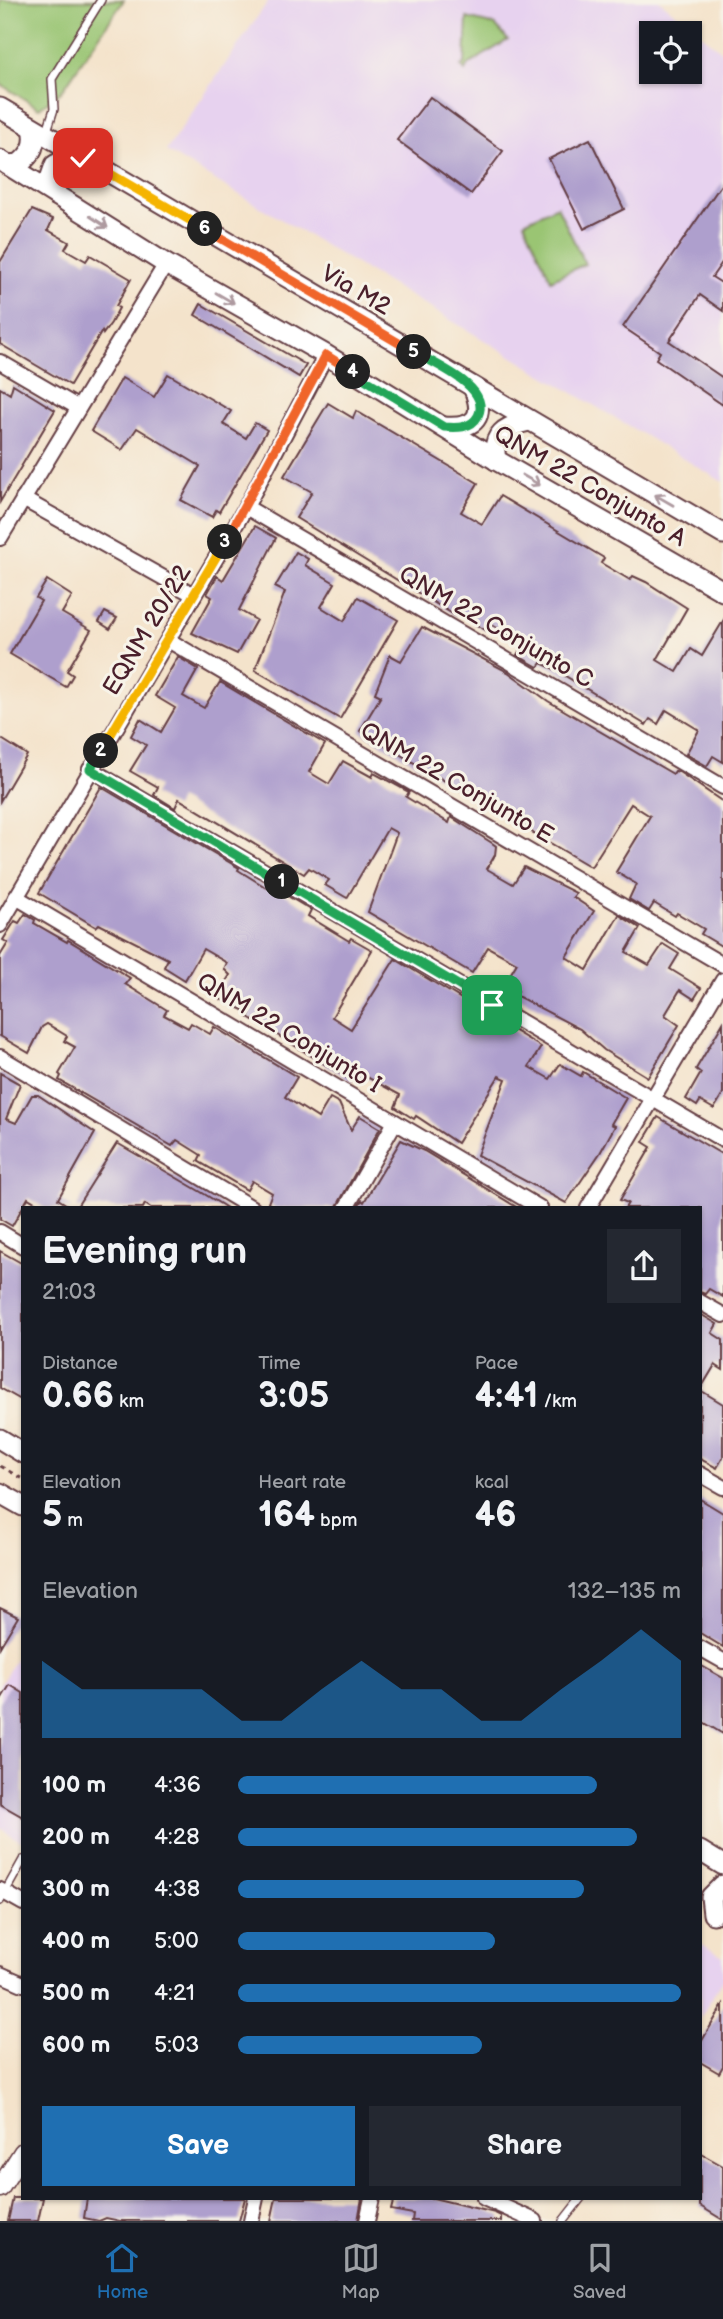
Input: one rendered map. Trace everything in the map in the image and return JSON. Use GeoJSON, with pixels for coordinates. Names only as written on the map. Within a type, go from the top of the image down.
{"type":"FeatureCollection","features":[{"type":"Feature","properties":{"kind":"main road","name":"Via M2"},"geometry":{"type":"LineString","coordinates":[[0,108],[723,534]]}},
{"type":"Feature","properties":{"kind":"main road"},"geometry":{"type":"LineString","coordinates":[[4,162],[19,164],[34,148],[39,131]]}},
{"type":"Feature","properties":{"kind":"main road"},"geometry":{"type":"LineString","coordinates":[[57,195],[49,182],[55,165],[66,159],[83,158]]}},
{"type":"Feature","properties":{"kind":"main road"},"geometry":{"type":"LineString","coordinates":[[4,162],[166,264],[326,355]]}},
{"type":"Feature","properties":{"kind":"main road","name":"QNM 22 Conjunto A"},"geometry":{"type":"LineString","coordinates":[[326,355],[496,460],[723,591]]}},
{"type":"Feature","properties":{"kind":"main road"},"geometry":{"type":"LineString","coordinates":[[444,427],[461,428],[474,422],[479,414],[480,402],[473,387]]}},
{"type":"Feature","properties":{"kind":"main road"},"geometry":{"type":"LineString","coordinates":[[496,460],[493,445],[499,434],[510,425],[529,421]]}},
{"type":"Feature","properties":{"kind":"main road"},"geometry":{"type":"LineString","coordinates":[[0,1439],[21,1451]]}},
{"type":"Feature","properties":{"kind":"main road"},"geometry":{"type":"LineString","coordinates":[[0,1493],[21,1505]]}},
{"type":"Feature","properties":{"kind":"main road"},"geometry":{"type":"LineString","coordinates":[[702,1852],[723,1865]]}},
{"type":"Feature","properties":{"kind":"main road"},"geometry":{"type":"LineString","coordinates":[[712,1913],[711,1897],[723,1885]]}},
{"type":"Feature","properties":{"kind":"street"},"geometry":{"type":"LineString","coordinates":[[0,537],[166,264]]}},
{"type":"Feature","properties":{"kind":"street","name":"EQNM 20/22"},"geometry":{"type":"LineString","coordinates":[[0,925],[246,507],[326,355]]}},
{"type":"Feature","properties":{"kind":"street"},"geometry":{"type":"LineString","coordinates":[[0,362],[77,408]]}},
{"type":"Feature","properties":{"kind":"street"},"geometry":{"type":"LineString","coordinates":[[23,499],[194,595]]}},
{"type":"Feature","properties":{"kind":"street","name":"QNM 22 Conjunto C"},"geometry":{"type":"LineString","coordinates":[[246,507],[723,787]]}},
{"type":"Feature","properties":{"kind":"street","name":"QNM 22 Conjunto E"},"geometry":{"type":"LineString","coordinates":[[168,640],[723,965]]}},
{"type":"Feature","properties":{"kind":"street"},"geometry":{"type":"LineString","coordinates":[[90,769],[723,1140]]}},
{"type":"Feature","properties":{"kind":"street","name":"QNM 22 Conjunto I"},"geometry":{"type":"LineString","coordinates":[[16,897],[537,1206]]}},
{"type":"Feature","properties":{"kind":"street"},"geometry":{"type":"LineString","coordinates":[[589,1206],[723,980]]}},
{"type":"Feature","properties":{"kind":"street"},"geometry":{"type":"LineString","coordinates":[[0,1057],[249,1206]]}},
{"type":"Feature","properties":{"kind":"street"},"geometry":{"type":"LineString","coordinates":[[347,1206],[396,1122]]}},
{"type":"Feature","properties":{"kind":"street"},"geometry":{"type":"LineString","coordinates":[[0,1232],[21,1245]]}},
{"type":"Feature","properties":{"kind":"street"},"geometry":{"type":"LineString","coordinates":[[702,1303],[723,1315]]}},
{"type":"Feature","properties":{"kind":"street"},"geometry":{"type":"LineString","coordinates":[[702,1475],[723,1487]]}},
{"type":"Feature","properties":{"kind":"street"},"geometry":{"type":"LineString","coordinates":[[702,1649],[723,1661]]}},
{"type":"Feature","properties":{"kind":"street"},"geometry":{"type":"LineString","coordinates":[[2,1894],[21,1902]]}},
{"type":"Feature","properties":{"kind":"street"},"geometry":{"type":"LineString","coordinates":[[0,1974],[21,1983]]}},
{"type":"Feature","properties":{"kind":"street"},"geometry":{"type":"LineString","coordinates":[[0,2188],[21,2155]]}},
{"type":"Feature","properties":{"kind":"street"},"geometry":{"type":"LineString","coordinates":[[251,2221],[256,2200]]}},
{"type":"Feature","properties":{"kind":"street"},"geometry":{"type":"LineString","coordinates":[[368,2221],[372,2200]]}},
{"type":"Feature","properties":{"kind":"street"},"geometry":{"type":"LineString","coordinates":[[489,2200],[536,2221]]}},
{"type":"Feature","properties":{"kind":"lane"},"geometry":{"type":"LineString","coordinates":[[39,131],[54,109],[52,79],[101,0]]}},
{"type":"Feature","properties":{"kind":"lane"},"geometry":{"type":"LineString","coordinates":[[2,1894],[21,1863]]}},
{"type":"Feature","properties":{"kind":"lane"},"geometry":{"type":"LineString","coordinates":[[563,2221],[579,2200]]}},
{"type":"Feature","properties":{"kind":"path"},"geometry":{"type":"LineString","coordinates":[[0,1466],[21,1478]]}},
{"type":"Feature","properties":{"kind":"shaded area"},"geometry":{"type":"Polygon","coordinates":[[[269,0],[659,0],[685,21],[639,21],[639,84],[702,84],[702,35],[723,52],[723,482],[166,151],[269,0]]]}},
{"type":"Feature","properties":{"kind":"shaded area"},"geometry":{"type":"Polygon","coordinates":[[[21,1650],[21,1841],[0,1828],[0,1685],[21,1650]]]}},
{"type":"Feature","properties":{"kind":"shaded area"},"geometry":{"type":"Polygon","coordinates":[[[702,1944],[723,1957],[723,1979],[702,2015],[702,1944]]]}},
{"type":"Feature","properties":{"kind":"green space"},"geometry":{"type":"Polygon","coordinates":[[[0,0],[124,0],[61,92],[39,108],[0,84],[0,0]]]}},
{"type":"Feature","properties":{"kind":"green space"},"geometry":{"type":"Polygon","coordinates":[[[467,18],[495,25],[508,40],[468,65],[465,71],[461,66],[465,63],[467,18]]]}},
{"type":"Feature","properties":{"kind":"green space"},"geometry":{"type":"Polygon","coordinates":[[[557,206],[585,264],[551,280],[524,222],[557,206]]]}},
{"type":"Feature","properties":{"kind":"building"},"geometry":{"type":"Polygon","coordinates":[[[430,97],[503,151],[471,194],[397,140],[430,97]]]}},
{"type":"Feature","properties":{"kind":"building"},"geometry":{"type":"Polygon","coordinates":[[[590,139],[624,209],[584,229],[549,159],[590,139]]]}},
{"type":"Feature","properties":{"kind":"building"},"geometry":{"type":"Polygon","coordinates":[[[723,182],[723,261],[712,277],[723,284],[723,311],[700,295],[669,341],[723,378],[723,405],[656,359],[660,352],[623,327],[723,182]]]}},
{"type":"Feature","properties":{"kind":"building"},"geometry":{"type":"Polygon","coordinates":[[[32,210],[53,219],[48,230],[69,242],[65,249],[86,261],[90,255],[131,279],[116,306],[119,308],[111,323],[103,334],[102,331],[70,385],[0,344],[0,262],[32,210]]]}},
{"type":"Feature","properties":{"kind":"building"},"geometry":{"type":"Polygon","coordinates":[[[201,304],[306,365],[299,377],[195,315],[201,304]]]}},
{"type":"Feature","properties":{"kind":"building"},"geometry":{"type":"Polygon","coordinates":[[[168,374],[231,411],[223,424],[246,438],[255,423],[267,430],[219,512],[216,510],[212,517],[181,500],[200,466],[137,428],[122,450],[91,431],[122,378],[154,397],[168,374]]]}},
{"type":"Feature","properties":{"kind":"building"},"geometry":{"type":"Polygon","coordinates":[[[13,384],[55,410],[0,502],[0,388],[10,394],[13,384]]]}},
{"type":"Feature","properties":{"kind":"building"},"geometry":{"type":"Polygon","coordinates":[[[328,403],[353,418],[356,411],[478,483],[461,512],[482,524],[500,496],[604,558],[601,563],[630,580],[633,576],[646,582],[687,608],[657,660],[677,672],[691,649],[702,656],[723,621],[723,762],[713,756],[707,766],[686,754],[699,730],[666,710],[658,724],[650,719],[646,725],[552,668],[541,663],[538,667],[517,655],[524,644],[492,625],[487,631],[458,614],[456,616],[296,518],[312,492],[284,476],[328,403]]]}},
{"type":"Feature","properties":{"kind":"building"},"geometry":{"type":"Polygon","coordinates":[[[255,526],[276,538],[239,610],[256,620],[237,654],[192,633],[212,597],[207,594],[217,576],[223,580],[255,526]]]}},
{"type":"Feature","properties":{"kind":"building"},"geometry":{"type":"Polygon","coordinates":[[[296,552],[308,559],[305,565],[335,583],[321,607],[344,621],[358,597],[398,620],[340,719],[255,670],[285,592],[275,587],[296,552]]]}},
{"type":"Feature","properties":{"kind":"building"},"geometry":{"type":"Polygon","coordinates":[[[47,580],[72,596],[62,613],[91,630],[67,671],[73,675],[66,687],[10,654],[41,601],[36,598],[47,580]]]}},
{"type":"Feature","properties":{"kind":"building"},"geometry":{"type":"Polygon","coordinates":[[[105,612],[117,618],[110,629],[99,622],[105,612]]]}},
{"type":"Feature","properties":{"kind":"building"},"geometry":{"type":"Polygon","coordinates":[[[422,627],[508,672],[548,701],[673,774],[675,771],[679,772],[723,802],[723,947],[701,934],[704,929],[677,913],[675,916],[654,903],[649,911],[629,899],[636,884],[616,872],[650,816],[631,804],[591,867],[360,731],[381,696],[375,693],[390,655],[401,661],[422,627]]]}},
{"type":"Feature","properties":{"kind":"building"},"geometry":{"type":"Polygon","coordinates":[[[178,657],[198,669],[183,696],[204,708],[220,682],[325,744],[309,772],[329,784],[343,761],[372,777],[374,773],[409,792],[406,797],[449,823],[451,817],[496,846],[495,855],[487,869],[513,884],[524,867],[576,893],[573,897],[594,911],[566,957],[587,970],[619,915],[640,928],[626,952],[649,965],[663,944],[679,954],[670,969],[701,988],[694,999],[680,990],[665,1015],[679,1025],[648,1077],[604,1050],[580,1029],[515,995],[518,991],[505,983],[517,963],[488,947],[472,973],[368,912],[397,833],[388,828],[347,898],[325,885],[329,880],[309,868],[304,874],[179,799],[175,808],[154,795],[158,787],[130,771],[146,745],[131,736],[140,719],[161,732],[175,708],[155,696],[178,657]]]}},
{"type":"Feature","properties":{"kind":"building"},"geometry":{"type":"Polygon","coordinates":[[[0,738],[27,755],[0,801],[0,738]]]}},
{"type":"Feature","properties":{"kind":"building"},"geometry":{"type":"Polygon","coordinates":[[[101,787],[239,868],[238,870],[267,888],[269,885],[311,910],[308,916],[349,941],[351,938],[372,950],[332,1017],[351,1029],[395,959],[541,1047],[529,1067],[550,1079],[560,1064],[581,1076],[583,1072],[626,1098],[611,1124],[615,1126],[600,1153],[566,1203],[477,1155],[506,1079],[499,1076],[457,1143],[416,1116],[414,1119],[395,1107],[400,1095],[367,1077],[362,1083],[354,1078],[352,1081],[248,1017],[250,1013],[216,997],[230,975],[224,969],[227,963],[203,949],[185,980],[164,967],[168,959],[99,924],[96,927],[39,893],[101,787]]]}},
{"type":"Feature","properties":{"kind":"building"},"geometry":{"type":"Polygon","coordinates":[[[25,914],[35,920],[34,923],[67,942],[68,940],[130,978],[125,984],[167,1010],[164,1015],[188,1028],[191,1023],[210,1034],[214,1027],[297,1077],[285,1097],[318,1118],[330,1098],[339,1103],[351,1130],[360,1116],[380,1128],[337,1206],[272,1206],[268,1203],[272,1193],[252,1181],[247,1190],[198,1161],[201,1155],[177,1140],[172,1146],[59,1080],[59,1074],[75,1047],[64,1041],[67,1036],[47,1024],[42,1027],[29,1053],[0,1036],[0,956],[8,943],[3,940],[15,921],[19,923],[25,914]]]}},
{"type":"Feature","properties":{"kind":"building"},"geometry":{"type":"Polygon","coordinates":[[[723,1023],[723,1094],[714,1109],[700,1101],[697,1106],[686,1099],[701,1073],[696,1069],[723,1023]]]}},
{"type":"Feature","properties":{"kind":"building"},"geometry":{"type":"Polygon","coordinates":[[[0,1073],[20,1084],[6,1119],[16,1123],[32,1095],[38,1095],[95,1133],[58,1199],[69,1206],[42,1206],[28,1198],[21,1206],[12,1226],[0,1219],[0,1073]]]}},
{"type":"Feature","properties":{"kind":"building"},"geometry":{"type":"Polygon","coordinates":[[[658,1117],[723,1155],[723,1297],[709,1289],[705,1294],[702,1293],[702,1206],[626,1206],[628,1203],[620,1200],[651,1147],[643,1142],[658,1117]]]}},
{"type":"Feature","properties":{"kind":"building"},"geometry":{"type":"Polygon","coordinates":[[[401,1140],[515,1206],[358,1206],[362,1200],[364,1202],[401,1140]]]}},
{"type":"Feature","properties":{"kind":"building"},"geometry":{"type":"Polygon","coordinates":[[[117,1143],[224,1206],[145,1204],[77,1206],[117,1143]]]}},
{"type":"Feature","properties":{"kind":"building"},"geometry":{"type":"Polygon","coordinates":[[[0,1251],[21,1263],[21,1400],[0,1388],[0,1251]]]}},
{"type":"Feature","properties":{"kind":"building"},"geometry":{"type":"Polygon","coordinates":[[[702,1315],[717,1324],[712,1333],[723,1340],[723,1370],[715,1365],[702,1387],[702,1315]]]}},
{"type":"Feature","properties":{"kind":"building"},"geometry":{"type":"Polygon","coordinates":[[[702,1391],[723,1404],[723,1457],[717,1468],[702,1460],[702,1391]]]}},
{"type":"Feature","properties":{"kind":"building"},"geometry":{"type":"Polygon","coordinates":[[[702,1500],[723,1513],[723,1647],[702,1634],[702,1500]]]}},
{"type":"Feature","properties":{"kind":"building"},"geometry":{"type":"Polygon","coordinates":[[[0,1608],[18,1617],[0,1647],[0,1608]]]}},
{"type":"Feature","properties":{"kind":"building"},"geometry":{"type":"Polygon","coordinates":[[[702,1666],[723,1678],[723,1734],[702,1721],[702,1666]]]}},
{"type":"Feature","properties":{"kind":"building"},"geometry":{"type":"Polygon","coordinates":[[[10,1685],[21,1692],[21,1816],[0,1804],[0,1701],[10,1685]]]}},
{"type":"Feature","properties":{"kind":"building"},"geometry":{"type":"Polygon","coordinates":[[[723,2005],[723,2066],[719,2073],[702,2063],[702,2041],[723,2005]]]}},
{"type":"Feature","properties":{"kind":"building"},"geometry":{"type":"Polygon","coordinates":[[[702,2154],[723,2166],[723,2220],[700,2206],[702,2154]]]}},
{"type":"Feature","properties":{"kind":"building"},"geometry":{"type":"Polygon","coordinates":[[[13,2198],[43,2200],[38,2221],[8,2221],[13,2198]]]}},
{"type":"Feature","properties":{"kind":"building"},"geometry":{"type":"Polygon","coordinates":[[[87,2200],[244,2200],[239,2221],[120,2221],[106,2218],[99,2221],[84,2218],[87,2200]]]}},
{"type":"Feature","properties":{"kind":"building"},"geometry":{"type":"Polygon","coordinates":[[[276,2200],[362,2200],[358,2221],[271,2221],[276,2200]]]}},
{"type":"Feature","properties":{"kind":"building"},"geometry":{"type":"Polygon","coordinates":[[[394,2200],[441,2200],[495,2213],[501,2216],[501,2221],[412,2221],[413,2214],[391,2210],[394,2200]]]}},
{"type":"Feature","properties":{"kind":"route"},"geometry":{"type":"LineString","coordinates":[[83,158],[473,387],[480,402],[479,414],[474,422],[461,428],[444,427],[326,355],[246,507],[90,769],[492,1005]]}}]}
